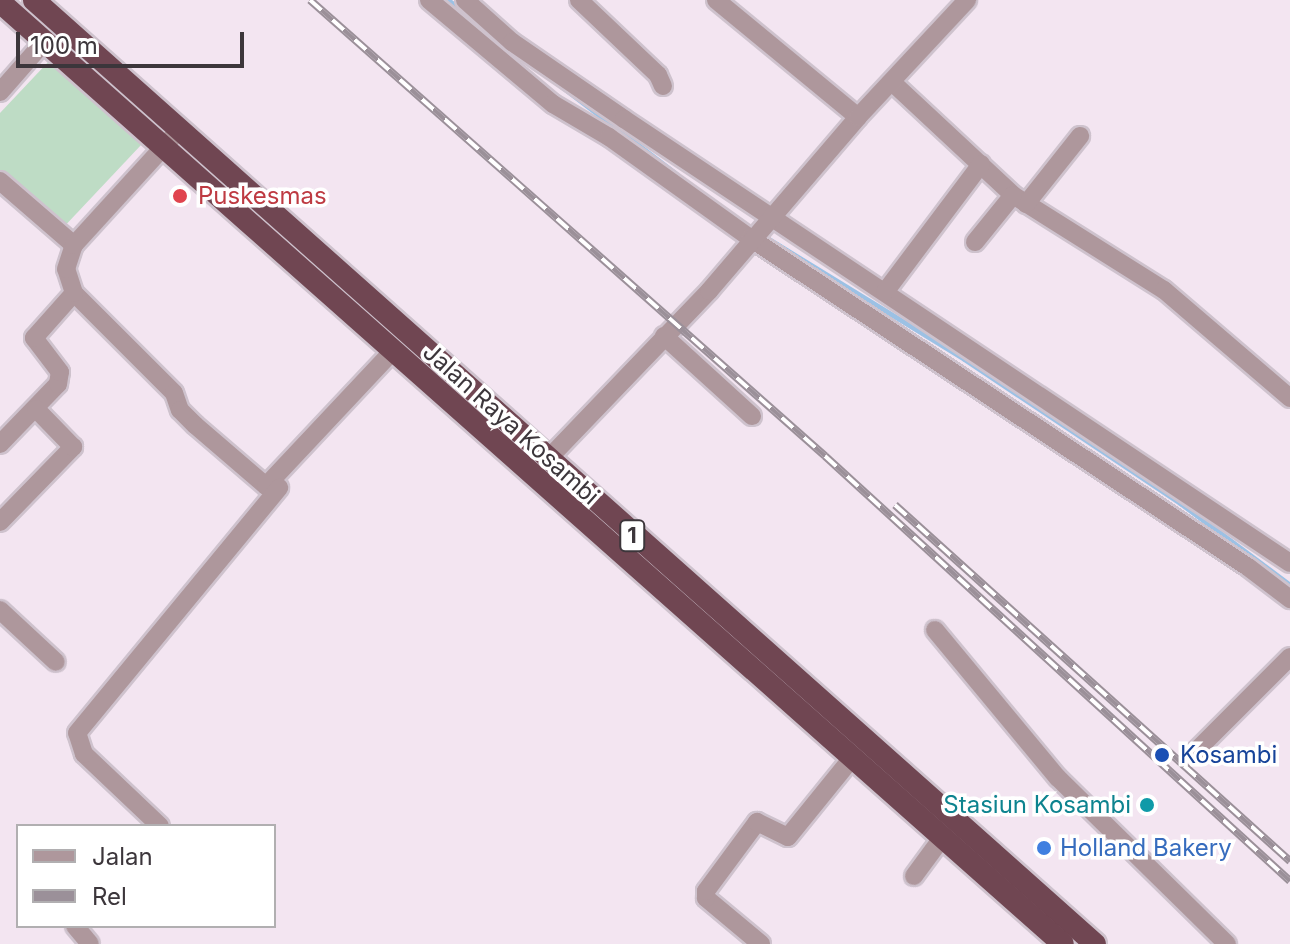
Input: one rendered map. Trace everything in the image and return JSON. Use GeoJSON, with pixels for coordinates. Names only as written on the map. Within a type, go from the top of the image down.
{"type":"FeatureCollection","features":[{"type":"Feature","properties":{"kind":"highway","name":"Jalan Raya Kosambi"},"geometry":{"type":"LineString","coordinates":[[34,0],[547,460],[1095,944]]}},
{"type":"Feature","properties":{"kind":"highway","name":"Jalan Raya Kosambi"},"geometry":{"type":"LineString","coordinates":[[0,2],[161,149],[1063,944]]}},
{"type":"Feature","properties":{"kind":"street"},"geometry":{"type":"LineString","coordinates":[[429,0],[479,19],[553,104],[617,128],[760,228],[885,292],[1290,563]]}},
{"type":"Feature","properties":{"kind":"street"},"geometry":{"type":"LineString","coordinates":[[579,0],[658,75],[663,86]]}},
{"type":"Feature","properties":{"kind":"street"},"geometry":{"type":"LineString","coordinates":[[716,0],[858,117]]}},
{"type":"Feature","properties":{"kind":"street"},"geometry":{"type":"LineString","coordinates":[[547,460],[664,336],[858,117],[893,83],[967,0]]}},
{"type":"Feature","properties":{"kind":"street"},"geometry":{"type":"LineString","coordinates":[[0,92],[44,42]]}},
{"type":"Feature","properties":{"kind":"street"},"geometry":{"type":"LineString","coordinates":[[503,49],[1290,599]]}},
{"type":"Feature","properties":{"kind":"street"},"geometry":{"type":"LineString","coordinates":[[893,83],[1020,200],[1164,290],[1290,398]]}},
{"type":"Feature","properties":{"kind":"street"},"geometry":{"type":"LineString","coordinates":[[178,131],[74,245],[66,269],[74,293],[174,393],[180,410],[266,486],[392,352]]}},
{"type":"Feature","properties":{"kind":"street"},"geometry":{"type":"LineString","coordinates":[[975,242],[1020,200],[1080,136]]}},
{"type":"Feature","properties":{"kind":"street"},"geometry":{"type":"LineString","coordinates":[[885,292],[981,164]]}},
{"type":"Feature","properties":{"kind":"street"},"geometry":{"type":"LineString","coordinates":[[0,181],[74,245]]}},
{"type":"Feature","properties":{"kind":"street"},"geometry":{"type":"LineString","coordinates":[[0,444],[36,409],[60,374],[35,344],[36,332],[74,293]]}},
{"type":"Feature","properties":{"kind":"street"},"geometry":{"type":"LineString","coordinates":[[664,336],[752,416]]}},
{"type":"Feature","properties":{"kind":"street"},"geometry":{"type":"LineString","coordinates":[[0,522],[73,447],[36,409]]}},
{"type":"Feature","properties":{"kind":"street"},"geometry":{"type":"LineString","coordinates":[[158,824],[84,754],[77,733],[279,488]]}},
{"type":"Feature","properties":{"kind":"street"},"geometry":{"type":"LineString","coordinates":[[0,610],[56,662]]}},
{"type":"Feature","properties":{"kind":"street"},"geometry":{"type":"LineString","coordinates":[[935,630],[1058,778],[1227,944]]}},
{"type":"Feature","properties":{"kind":"street"},"geometry":{"type":"LineString","coordinates":[[1196,751],[1290,657]]}},
{"type":"Feature","properties":{"kind":"street"},"geometry":{"type":"LineString","coordinates":[[761,944],[706,898],[706,891],[757,822],[788,837],[852,758]]}},
{"type":"Feature","properties":{"kind":"street"},"geometry":{"type":"LineString","coordinates":[[914,876],[942,838]]}},
{"type":"Feature","properties":{"kind":"street"},"geometry":{"type":"LineString","coordinates":[[77,928],[90,944]]}},
{"type":"Feature","properties":{"kind":"green space"},"geometry":{"type":"Polygon","coordinates":[[[51,59],[142,144],[60,231],[0,175],[0,113],[51,59]]]}},
{"type":"Feature","properties":{"kind":"waterway"},"geometry":{"type":"LineString","coordinates":[[448,0],[676,174]]}},
{"type":"Feature","properties":{"kind":"waterway"},"geometry":{"type":"LineString","coordinates":[[762,235],[964,359],[1180,503],[1290,585]]}},
{"type":"Feature","properties":{"kind":"railway"},"geometry":{"type":"LineString","coordinates":[[310,0],[825,456],[1290,881]]}},
{"type":"Feature","properties":{"kind":"railway"},"geometry":{"type":"LineString","coordinates":[[895,505],[1290,861]]}},
{"type":"Feature","properties":{"kind":"place","name":"Puskesmas"},"geometry":{"type":"Point","coordinates":[180,196]}},
{"type":"Feature","properties":{"kind":"place","name":"Kosambi"},"geometry":{"type":"Point","coordinates":[1162,755]}},
{"type":"Feature","properties":{"kind":"place","name":"Stasiun Kosambi"},"geometry":{"type":"Point","coordinates":[1147,805]}},
{"type":"Feature","properties":{"kind":"place","name":"Holland Bakery"},"geometry":{"type":"Point","coordinates":[1044,848]}}]}
